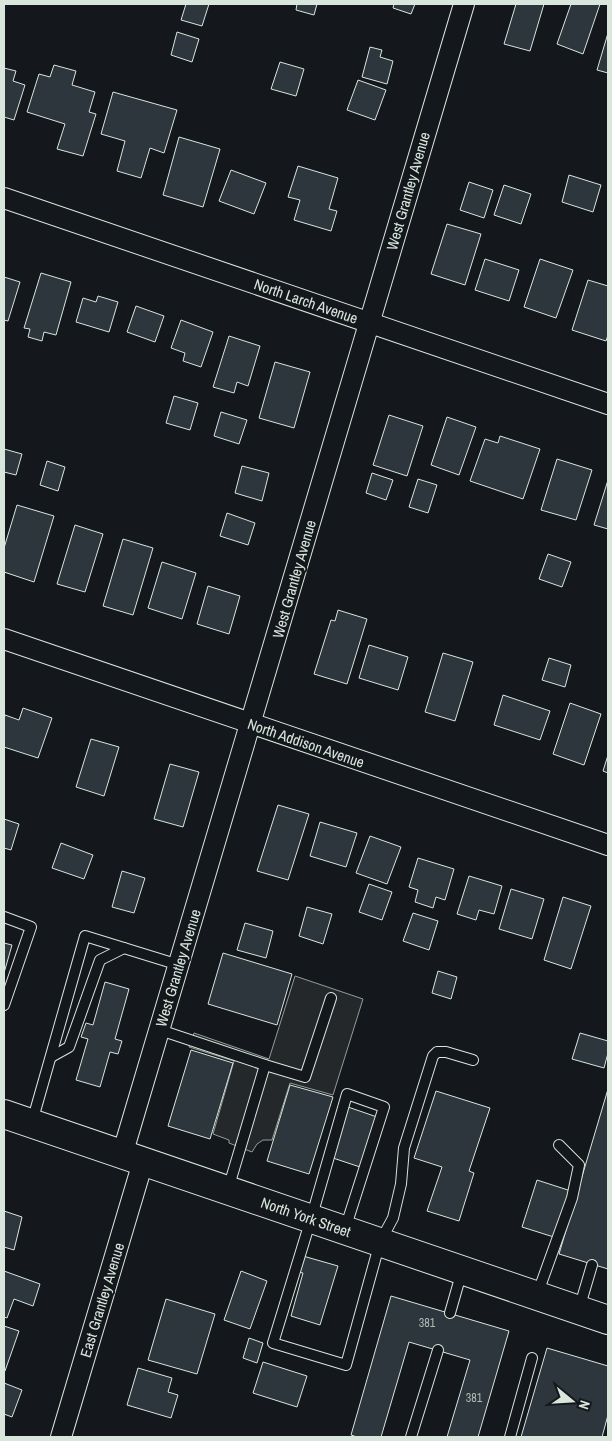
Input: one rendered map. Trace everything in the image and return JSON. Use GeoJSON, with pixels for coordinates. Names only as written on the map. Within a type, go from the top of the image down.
{"type":"FeatureCollection","features":[{"type":"Feature","properties":{"kind":"main road","name":"North York Street"},"geometry":{"type":"LineString","coordinates":[[4,1114],[608,1320]]}},
{"type":"Feature","properties":{"kind":"street","name":"West Grantley Avenue"},"geometry":{"type":"LineString","coordinates":[[133,1158],[160,1030],[464,4]]}},
{"type":"Feature","properties":{"kind":"street","name":"North Larch Avenue"},"geometry":{"type":"LineString","coordinates":[[4,198],[608,404]]}},
{"type":"Feature","properties":{"kind":"street","name":"North Addison Avenue"},"geometry":{"type":"LineString","coordinates":[[4,639],[608,845]]}},
{"type":"Feature","properties":{"kind":"street","name":"East Grantley Avenue"},"geometry":{"type":"LineString","coordinates":[[61,1437],[133,1158]]}},
{"type":"Feature","properties":{"kind":"lane"},"geometry":{"type":"LineString","coordinates":[[4,917],[31,927],[4,1005]]}},
{"type":"Feature","properties":{"kind":"lane"},"geometry":{"type":"LineString","coordinates":[[32,1124],[85,936],[180,964]]}},
{"type":"Feature","properties":{"kind":"lane"},"geometry":{"type":"LineString","coordinates":[[51,1057],[68,1047],[100,960],[124,948]]}},
{"type":"Feature","properties":{"kind":"lane"},"geometry":{"type":"LineString","coordinates":[[160,1030],[304,1077],[330,998]]}},
{"type":"Feature","properties":{"kind":"lane"},"geometry":{"type":"LineString","coordinates":[[344,1230],[384,1107],[347,1094],[273,1342],[346,1365],[380,1242],[393,1218],[401,1184],[404,1148],[433,1056],[437,1052],[473,1060]]}},
{"type":"Feature","properties":{"kind":"lane"},"geometry":{"type":"LineString","coordinates":[[228,1190],[265,1065]]}},
{"type":"Feature","properties":{"kind":"lane"},"geometry":{"type":"LineString","coordinates":[[537,1296],[572,1198],[579,1165],[559,1145]]}},
{"type":"Feature","properties":{"kind":"lane"},"geometry":{"type":"LineString","coordinates":[[578,1310],[592,1265]]}},
{"type":"Feature","properties":{"kind":"lane"},"geometry":{"type":"LineString","coordinates":[[450,1313],[462,1270]]}},
{"type":"Feature","properties":{"kind":"lane"},"geometry":{"type":"LineString","coordinates":[[411,1437],[438,1350]]}},
{"type":"Feature","properties":{"kind":"lane"},"geometry":{"type":"LineString","coordinates":[[510,1437],[532,1358]]}},
{"type":"Feature","properties":{"kind":"shaded area"},"geometry":{"type":"Polygon","coordinates":[[[295,976],[363,999],[333,1095],[290,1083],[272,1140],[263,1140],[257,1144],[252,1152],[213,1134],[234,1061],[189,1047],[194,1033],[269,1059],[295,976]]]}},
{"type":"Feature","properties":{"kind":"building"},"geometry":{"type":"Polygon","coordinates":[[[186,4],[209,4],[202,26],[181,20],[186,4]]]}},
{"type":"Feature","properties":{"kind":"building"},"geometry":{"type":"Polygon","coordinates":[[[297,4],[317,4],[314,15],[296,10],[297,4]]]}},
{"type":"Feature","properties":{"kind":"building"},"geometry":{"type":"Polygon","coordinates":[[[394,4],[415,4],[411,14],[393,8],[394,4]]]}},
{"type":"Feature","properties":{"kind":"building"},"geometry":{"type":"Polygon","coordinates":[[[516,4],[544,4],[530,51],[504,44],[516,4]]]}},
{"type":"Feature","properties":{"kind":"building"},"geometry":{"type":"Polygon","coordinates":[[[571,4],[600,4],[583,54],[557,44],[571,4]]]}},
{"type":"Feature","properties":{"kind":"building"},"geometry":{"type":"Polygon","coordinates":[[[177,32],[199,39],[192,62],[171,55],[177,32]]]}},
{"type":"Feature","properties":{"kind":"building"},"geometry":{"type":"Polygon","coordinates":[[[608,33],[608,73],[597,70],[608,33]]]}},
{"type":"Feature","properties":{"kind":"building"},"geometry":{"type":"Polygon","coordinates":[[[370,47],[382,50],[380,57],[393,61],[387,84],[362,77],[370,47]]]}},
{"type":"Feature","properties":{"kind":"building"},"geometry":{"type":"Polygon","coordinates":[[[280,62],[304,69],[296,96],[271,89],[280,62]]]}},
{"type":"Feature","properties":{"kind":"building"},"geometry":{"type":"Polygon","coordinates":[[[54,65],[76,71],[72,85],[95,92],[89,112],[96,114],[83,156],[57,149],[65,124],[27,112],[39,74],[50,77],[54,65]]]}},
{"type":"Feature","properties":{"kind":"building"},"geometry":{"type":"Polygon","coordinates":[[[4,68],[16,71],[13,81],[25,85],[14,120],[4,117],[4,68]]]}},
{"type":"Feature","properties":{"kind":"building"},"geometry":{"type":"Polygon","coordinates":[[[358,80],[386,90],[375,120],[347,110],[358,80]]]}},
{"type":"Feature","properties":{"kind":"building"},"geometry":{"type":"Polygon","coordinates":[[[113,92],[177,110],[164,153],[150,148],[141,178],[117,171],[125,141],[101,134],[113,92]]]}},
{"type":"Feature","properties":{"kind":"building"},"geometry":{"type":"Polygon","coordinates":[[[179,137],[220,149],[203,207],[163,195],[179,137]]]}},
{"type":"Feature","properties":{"kind":"building"},"geometry":{"type":"Polygon","coordinates":[[[298,166],[338,178],[329,209],[337,211],[331,231],[294,220],[300,200],[288,197],[298,166]]]}},
{"type":"Feature","properties":{"kind":"building"},"geometry":{"type":"Polygon","coordinates":[[[231,170],[266,183],[254,214],[219,201],[231,170]]]}},
{"type":"Feature","properties":{"kind":"building"},"geometry":{"type":"Polygon","coordinates":[[[569,175],[601,185],[593,212],[562,202],[569,175]]]}},
{"type":"Feature","properties":{"kind":"building"},"geometry":{"type":"Polygon","coordinates":[[[469,182],[493,190],[484,218],[460,210],[469,182]]]}},
{"type":"Feature","properties":{"kind":"building"},"geometry":{"type":"Polygon","coordinates":[[[504,185],[531,194],[521,224],[494,215],[504,185]]]}},
{"type":"Feature","properties":{"kind":"building"},"geometry":{"type":"Polygon","coordinates":[[[447,224],[481,234],[465,285],[431,274],[447,224]]]}},
{"type":"Feature","properties":{"kind":"building"},"geometry":{"type":"Polygon","coordinates":[[[485,259],[519,270],[509,301],[475,290],[485,259]]]}},
{"type":"Feature","properties":{"kind":"building"},"geometry":{"type":"Polygon","coordinates":[[[540,259],[573,270],[556,318],[524,307],[540,259]]]}},
{"type":"Feature","properties":{"kind":"building"},"geometry":{"type":"Polygon","coordinates":[[[41,273],[71,282],[56,335],[44,332],[42,341],[28,337],[30,329],[24,328],[41,273]]]}},
{"type":"Feature","properties":{"kind":"building"},"geometry":{"type":"Polygon","coordinates":[[[4,277],[20,282],[8,321],[4,320],[4,277]]]}},
{"type":"Feature","properties":{"kind":"building"},"geometry":{"type":"Polygon","coordinates":[[[588,280],[608,286],[608,335],[606,341],[572,330],[588,280]]]}},
{"type":"Feature","properties":{"kind":"building"},"geometry":{"type":"Polygon","coordinates":[[[98,296],[118,302],[109,332],[76,322],[83,298],[96,302],[98,296]]]}},
{"type":"Feature","properties":{"kind":"building"},"geometry":{"type":"Polygon","coordinates":[[[136,306],[164,316],[155,342],[127,332],[136,306]]]}},
{"type":"Feature","properties":{"kind":"building"},"geometry":{"type":"Polygon","coordinates":[[[181,320],[213,332],[201,367],[183,361],[185,353],[171,348],[181,320]]]}},
{"type":"Feature","properties":{"kind":"building"},"geometry":{"type":"Polygon","coordinates":[[[229,336],[260,346],[248,386],[237,382],[234,393],[213,387],[229,336]]]}},
{"type":"Feature","properties":{"kind":"building"},"geometry":{"type":"Polygon","coordinates":[[[275,362],[310,372],[294,428],[259,418],[275,362]]]}},
{"type":"Feature","properties":{"kind":"building"},"geometry":{"type":"Polygon","coordinates":[[[174,396],[198,403],[190,430],[166,423],[174,396]]]}},
{"type":"Feature","properties":{"kind":"building"},"geometry":{"type":"Polygon","coordinates":[[[221,412],[247,420],[239,444],[214,436],[221,412]]]}},
{"type":"Feature","properties":{"kind":"building"},"geometry":{"type":"Polygon","coordinates":[[[389,415],[423,426],[407,476],[373,465],[389,415]]]}},
{"type":"Feature","properties":{"kind":"building"},"geometry":{"type":"Polygon","coordinates":[[[447,417],[476,427],[459,475],[431,465],[447,417]]]}},
{"type":"Feature","properties":{"kind":"building"},"geometry":{"type":"Polygon","coordinates":[[[500,436],[540,449],[523,499],[470,481],[485,439],[498,443],[500,436]]]}},
{"type":"Feature","properties":{"kind":"building"},"geometry":{"type":"Polygon","coordinates":[[[4,449],[22,454],[16,475],[4,472],[4,449]]]}},
{"type":"Feature","properties":{"kind":"building"},"geometry":{"type":"Polygon","coordinates":[[[557,459],[592,470],[576,520],[541,510],[557,459]]]}},
{"type":"Feature","properties":{"kind":"building"},"geometry":{"type":"Polygon","coordinates":[[[47,461],[65,467],[58,491],[40,485],[47,461]]]}},
{"type":"Feature","properties":{"kind":"building"},"geometry":{"type":"Polygon","coordinates":[[[242,466],[269,473],[262,501],[235,493],[242,466]]]}},
{"type":"Feature","properties":{"kind":"building"},"geometry":{"type":"Polygon","coordinates":[[[372,473],[393,480],[386,500],[366,493],[372,473]]]}},
{"type":"Feature","properties":{"kind":"building"},"geometry":{"type":"Polygon","coordinates":[[[418,479],[437,485],[428,513],[409,507],[418,479]]]}},
{"type":"Feature","properties":{"kind":"building"},"geometry":{"type":"Polygon","coordinates":[[[608,480],[608,529],[594,525],[608,480]]]}},
{"type":"Feature","properties":{"kind":"building"},"geometry":{"type":"Polygon","coordinates":[[[17,505],[54,516],[34,582],[4,572],[4,548],[17,505]]]}},
{"type":"Feature","properties":{"kind":"building"},"geometry":{"type":"Polygon","coordinates":[[[227,513],[255,523],[248,545],[220,536],[227,513]]]}},
{"type":"Feature","properties":{"kind":"building"},"geometry":{"type":"Polygon","coordinates":[[[75,525],[103,534],[85,592],[57,584],[75,525]]]}},
{"type":"Feature","properties":{"kind":"building"},"geometry":{"type":"Polygon","coordinates":[[[123,539],[153,548],[133,615],[103,606],[123,539]]]}},
{"type":"Feature","properties":{"kind":"building"},"geometry":{"type":"Polygon","coordinates":[[[548,554],[571,562],[562,587],[539,579],[548,554]]]}},
{"type":"Feature","properties":{"kind":"building"},"geometry":{"type":"Polygon","coordinates":[[[162,562],[196,573],[182,619],[148,608],[162,562]]]}},
{"type":"Feature","properties":{"kind":"building"},"geometry":{"type":"Polygon","coordinates":[[[208,586],[240,596],[229,634],[197,624],[208,586]]]}},
{"type":"Feature","properties":{"kind":"building"},"geometry":{"type":"Polygon","coordinates":[[[338,610],[367,619],[347,684],[314,674],[331,620],[335,621],[338,610]]]}},
{"type":"Feature","properties":{"kind":"building"},"geometry":{"type":"Polygon","coordinates":[[[369,645],[408,657],[398,690],[359,678],[369,645]]]}},
{"type":"Feature","properties":{"kind":"building"},"geometry":{"type":"Polygon","coordinates":[[[443,653],[473,662],[455,721],[425,712],[443,653]]]}},
{"type":"Feature","properties":{"kind":"building"},"geometry":{"type":"Polygon","coordinates":[[[549,658],[571,665],[565,687],[542,680],[549,658]]]}},
{"type":"Feature","properties":{"kind":"building"},"geometry":{"type":"Polygon","coordinates":[[[503,695],[550,711],[540,740],[494,725],[503,695]]]}},
{"type":"Feature","properties":{"kind":"building"},"geometry":{"type":"Polygon","coordinates":[[[570,703],[601,714],[584,765],[553,754],[570,703]]]}},
{"type":"Feature","properties":{"kind":"building"},"geometry":{"type":"Polygon","coordinates":[[[23,708],[52,718],[38,758],[4,747],[5,715],[19,720],[23,708]]]}},
{"type":"Feature","properties":{"kind":"building"},"geometry":{"type":"Polygon","coordinates":[[[91,739],[119,747],[104,796],[76,787],[91,739]]]}},
{"type":"Feature","properties":{"kind":"building"},"geometry":{"type":"Polygon","coordinates":[[[608,755],[608,773],[603,771],[608,755]]]}},
{"type":"Feature","properties":{"kind":"building"},"geometry":{"type":"Polygon","coordinates":[[[170,764],[199,772],[183,827],[154,819],[170,764]]]}},
{"type":"Feature","properties":{"kind":"building"},"geometry":{"type":"Polygon","coordinates":[[[278,805],[309,814],[288,880],[257,871],[278,805]]]}},
{"type":"Feature","properties":{"kind":"building"},"geometry":{"type":"Polygon","coordinates":[[[4,819],[19,824],[11,850],[4,848],[4,819]]]}},
{"type":"Feature","properties":{"kind":"building"},"geometry":{"type":"Polygon","coordinates":[[[320,822],[357,833],[346,867],[310,856],[320,822]]]}},
{"type":"Feature","properties":{"kind":"building"},"geometry":{"type":"Polygon","coordinates":[[[370,836],[401,847],[387,884],[356,873],[370,836]]]}},
{"type":"Feature","properties":{"kind":"building"},"geometry":{"type":"Polygon","coordinates":[[[61,843],[93,855],[84,879],[52,868],[61,843]]]}},
{"type":"Feature","properties":{"kind":"building"},"geometry":{"type":"Polygon","coordinates":[[[418,858],[454,869],[445,900],[436,897],[433,908],[415,902],[418,890],[409,887],[418,858]]]}},
{"type":"Feature","properties":{"kind":"building"},"geometry":{"type":"Polygon","coordinates":[[[122,871],[145,878],[134,913],[112,907],[122,871]]]}},
{"type":"Feature","properties":{"kind":"building"},"geometry":{"type":"Polygon","coordinates":[[[469,876],[502,886],[494,914],[479,910],[476,920],[457,914],[469,876]]]}},
{"type":"Feature","properties":{"kind":"building"},"geometry":{"type":"Polygon","coordinates":[[[369,884],[392,892],[382,920],[359,912],[369,884]]]}},
{"type":"Feature","properties":{"kind":"building"},"geometry":{"type":"Polygon","coordinates":[[[511,889],[544,899],[532,939],[499,929],[511,889]]]}},
{"type":"Feature","properties":{"kind":"building"},"geometry":{"type":"Polygon","coordinates":[[[563,897],[591,906],[571,969],[544,960],[563,897]]]}},
{"type":"Feature","properties":{"kind":"building"},"geometry":{"type":"Polygon","coordinates":[[[307,907],[332,914],[323,944],[299,936],[307,907]]]}},
{"type":"Feature","properties":{"kind":"building"},"geometry":{"type":"Polygon","coordinates":[[[413,913],[438,921],[429,950],[403,941],[413,913]]]}},
{"type":"Feature","properties":{"kind":"building"},"geometry":{"type":"Polygon","coordinates":[[[245,923],[273,931],[266,958],[237,950],[245,923]]]}},
{"type":"Feature","properties":{"kind":"building"},"geometry":{"type":"Polygon","coordinates":[[[4,943],[12,945],[4,973],[4,943]]]}},
{"type":"Feature","properties":{"kind":"building"},"geometry":{"type":"Polygon","coordinates":[[[223,953],[292,974],[277,1025],[208,1004],[223,953]]]}},
{"type":"Feature","properties":{"kind":"building"},"geometry":{"type":"Polygon","coordinates":[[[438,971],[457,977],[451,999],[432,993],[438,971]]]}},
{"type":"Feature","properties":{"kind":"building"},"geometry":{"type":"Polygon","coordinates":[[[105,982],[129,989],[115,1039],[122,1041],[118,1054],[110,1052],[100,1087],[76,1080],[88,1039],[81,1037],[86,1023],[93,1025],[105,982]]]}},
{"type":"Feature","properties":{"kind":"building"},"geometry":{"type":"Polygon","coordinates":[[[580,1033],[608,1041],[608,1053],[604,1068],[572,1059],[580,1033]]]}},
{"type":"Feature","properties":{"kind":"building"},"geometry":{"type":"Polygon","coordinates":[[[191,1050],[233,1063],[210,1139],[168,1126],[191,1050]]]}},
{"type":"Feature","properties":{"kind":"building"},"geometry":{"type":"Polygon","coordinates":[[[290,1085],[333,1097],[309,1174],[267,1161],[290,1085]]]}},
{"type":"Feature","properties":{"kind":"building"},"geometry":{"type":"Polygon","coordinates":[[[608,1089],[608,1269],[559,1254],[608,1089]]]}},
{"type":"Feature","properties":{"kind":"building"},"geometry":{"type":"Polygon","coordinates":[[[436,1091],[490,1108],[469,1171],[474,1173],[459,1221],[427,1211],[442,1167],[414,1158],[436,1091]]]}},
{"type":"Feature","properties":{"kind":"building"},"geometry":{"type":"Polygon","coordinates":[[[348,1107],[377,1117],[360,1167],[330,1157],[348,1107]]]}},
{"type":"Feature","properties":{"kind":"building"},"geometry":{"type":"Polygon","coordinates":[[[537,1180],[571,1191],[557,1238],[522,1227],[537,1180]]]}},
{"type":"Feature","properties":{"kind":"building"},"geometry":{"type":"Polygon","coordinates":[[[4,1211],[22,1217],[14,1250],[4,1247],[4,1211]]]}},
{"type":"Feature","properties":{"kind":"building"},"geometry":{"type":"Polygon","coordinates":[[[303,1256],[338,1266],[320,1325],[291,1316],[303,1273],[298,1272],[303,1256]]]}},
{"type":"Feature","properties":{"kind":"building"},"geometry":{"type":"Polygon","coordinates":[[[4,1271],[40,1284],[33,1306],[14,1299],[7,1318],[4,1317],[4,1271]]]}},
{"type":"Feature","properties":{"kind":"building"},"geometry":{"type":"Polygon","coordinates":[[[241,1271],[267,1281],[250,1329],[224,1320],[241,1271]]]}},
{"type":"Feature","properties":{"kind":"building"},"geometry":{"type":"Polygon","coordinates":[[[391,1296],[509,1331],[478,1437],[447,1437],[470,1360],[409,1342],[381,1437],[357,1437],[351,1435],[391,1296]]]}},
{"type":"Feature","properties":{"kind":"building"},"geometry":{"type":"Polygon","coordinates":[[[166,1299],[215,1314],[197,1374],[148,1360],[166,1299]]]}},
{"type":"Feature","properties":{"kind":"building"},"geometry":{"type":"Polygon","coordinates":[[[4,1326],[19,1331],[5,1371],[4,1371],[4,1326]]]}},
{"type":"Feature","properties":{"kind":"building"},"geometry":{"type":"Polygon","coordinates":[[[249,1338],[263,1343],[257,1363],[243,1358],[249,1338]]]}},
{"type":"Feature","properties":{"kind":"building"},"geometry":{"type":"Polygon","coordinates":[[[547,1348],[608,1366],[608,1415],[602,1437],[521,1437],[547,1348]]]}},
{"type":"Feature","properties":{"kind":"building"},"geometry":{"type":"Polygon","coordinates":[[[263,1362],[307,1376],[297,1407],[253,1393],[263,1362]]]}},
{"type":"Feature","properties":{"kind":"building"},"geometry":{"type":"Polygon","coordinates":[[[138,1368],[172,1378],[168,1392],[178,1395],[171,1418],[127,1405],[138,1368]]]}},
{"type":"Feature","properties":{"kind":"building"},"geometry":{"type":"Polygon","coordinates":[[[4,1383],[22,1390],[12,1417],[4,1414],[4,1383]]]}}]}
